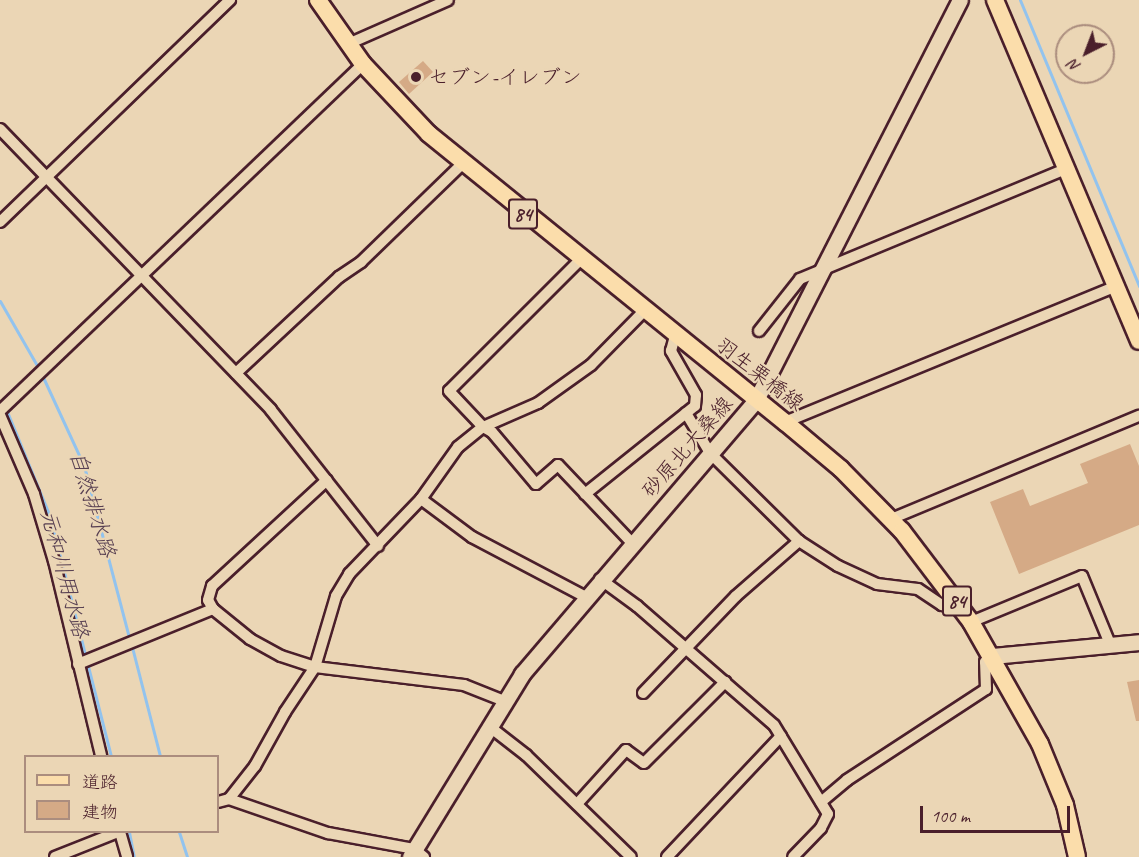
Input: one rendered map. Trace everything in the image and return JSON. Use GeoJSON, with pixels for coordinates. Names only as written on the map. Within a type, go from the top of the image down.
{"type":"FeatureCollection","features":[{"type":"Feature","properties":{"kind":"main road","name":"羽生栗橋線"},"geometry":{"type":"LineString","coordinates":[[318,0],[363,64],[462,164],[841,469],[891,519],[961,607],[992,656],[1040,744],[1065,805],[1077,857]]}},
{"type":"Feature","properties":{"kind":"main road","name":"砂原北大桑線"},"geometry":{"type":"LineString","coordinates":[[416,854],[504,701],[584,596],[756,400],[825,269],[960,0]]}},
{"type":"Feature","properties":{"kind":"main road"},"geometry":{"type":"LineString","coordinates":[[995,0],[1139,341]]}},
{"type":"Feature","properties":{"kind":"main road"},"geometry":{"type":"LineString","coordinates":[[992,656],[1139,642]]}},
{"type":"Feature","properties":{"kind":"street"},"geometry":{"type":"LineString","coordinates":[[0,222],[230,0]]}},
{"type":"Feature","properties":{"kind":"street"},"geometry":{"type":"LineString","coordinates":[[348,44],[448,0]]}},
{"type":"Feature","properties":{"kind":"street"},"geometry":{"type":"LineString","coordinates":[[0,411],[363,64]]}},
{"type":"Feature","properties":{"kind":"street"},"geometry":{"type":"LineString","coordinates":[[0,129],[236,373],[303,446],[378,546]]}},
{"type":"Feature","properties":{"kind":"street"},"geometry":{"type":"LineString","coordinates":[[236,373],[339,277],[361,262],[462,164]]}},
{"type":"Feature","properties":{"kind":"street"},"geometry":{"type":"LineString","coordinates":[[759,331],[800,279],[1066,169]]}},
{"type":"Feature","properties":{"kind":"street"},"geometry":{"type":"LineString","coordinates":[[580,260],[449,391],[483,428],[492,432],[536,484],[558,465],[632,543]]}},
{"type":"Feature","properties":{"kind":"street"},"geometry":{"type":"LineString","coordinates":[[785,423],[1116,286]]}},
{"type":"Feature","properties":{"kind":"street"},"geometry":{"type":"LineString","coordinates":[[229,799],[255,766],[285,712],[315,667],[336,596],[349,574],[421,499],[458,447],[483,428],[538,403],[591,365],[644,312]]}},
{"type":"Feature","properties":{"kind":"street"},"geometry":{"type":"LineString","coordinates":[[585,494],[695,406],[696,395],[671,351],[675,336]]}},
{"type":"Feature","properties":{"kind":"street"},"geometry":{"type":"LineString","coordinates":[[686,413],[710,453],[799,541],[838,566],[877,584],[918,589],[942,605],[961,607]]}},
{"type":"Feature","properties":{"kind":"street"},"geometry":{"type":"LineString","coordinates":[[0,415],[37,505],[101,755]]}},
{"type":"Feature","properties":{"kind":"street"},"geometry":{"type":"LineString","coordinates":[[891,519],[1139,416]]}},
{"type":"Feature","properties":{"kind":"street"},"geometry":{"type":"LineString","coordinates":[[327,480],[212,586],[208,600],[213,609],[250,639],[281,656],[315,667],[464,685],[504,701]]}},
{"type":"Feature","properties":{"kind":"street"},"geometry":{"type":"LineString","coordinates":[[421,499],[472,537],[584,596]]}},
{"type":"Feature","properties":{"kind":"street"},"geometry":{"type":"LineString","coordinates":[[643,693],[736,596],[799,541]]}},
{"type":"Feature","properties":{"kind":"street"},"geometry":{"type":"LineString","coordinates":[[971,622],[1082,576],[1110,644]]}},
{"type":"Feature","properties":{"kind":"street"},"geometry":{"type":"LineString","coordinates":[[600,579],[687,649],[781,736],[828,814],[821,828],[793,857]]}},
{"type":"Feature","properties":{"kind":"street"},"geometry":{"type":"LineString","coordinates":[[78,664],[213,609]]}},
{"type":"Feature","properties":{"kind":"street"},"geometry":{"type":"LineString","coordinates":[[821,802],[847,780],[986,689],[985,662],[992,656]]}},
{"type":"Feature","properties":{"kind":"street"},"geometry":{"type":"LineString","coordinates":[[577,804],[626,750],[644,763],[725,682]]}},
{"type":"Feature","properties":{"kind":"street"},"geometry":{"type":"LineString","coordinates":[[490,727],[577,804],[631,857]]}},
{"type":"Feature","properties":{"kind":"street"},"geometry":{"type":"LineString","coordinates":[[667,857],[781,736]]}},
{"type":"Feature","properties":{"kind":"street"},"geometry":{"type":"LineString","coordinates":[[219,802],[229,799],[328,833],[416,854]]}},
{"type":"Feature","properties":{"kind":"street"},"geometry":{"type":"LineString","coordinates":[[55,857],[114,833]]}},
{"type":"Feature","properties":{"kind":"street"},"geometry":{"type":"LineString","coordinates":[[120,833],[127,857]]}},
{"type":"Feature","properties":{"kind":"building","name":"セブン-イレブン"},"geometry":{"type":"Polygon","coordinates":[[[423,61],[433,72],[409,94],[399,82],[423,61]]]}},
{"type":"Feature","properties":{"kind":"building"},"geometry":{"type":"Polygon","coordinates":[[[1130,444],[1139,466],[1139,525],[1019,574],[990,502],[1023,489],[1030,506],[1088,483],[1080,464],[1130,444]]]}},
{"type":"Feature","properties":{"kind":"building"},"geometry":{"type":"Polygon","coordinates":[[[1139,680],[1139,721],[1136,721],[1127,682],[1139,680]]]}},
{"type":"Feature","properties":{"kind":"waterway"},"geometry":{"type":"LineString","coordinates":[[1020,0],[1139,286]]}},
{"type":"Feature","properties":{"kind":"waterway","name":"自然排水路"},"geometry":{"type":"LineString","coordinates":[[0,301],[38,367]]}},
{"type":"Feature","properties":{"kind":"waterway","name":"自然排水路"},"geometry":{"type":"LineString","coordinates":[[42,375],[84,466],[129,637]]}},
{"type":"Feature","properties":{"kind":"waterway","name":"元和川用水路"},"geometry":{"type":"LineString","coordinates":[[6,409],[50,517],[111,755]]}},
{"type":"Feature","properties":{"kind":"waterway","name":"自然排水路"},"geometry":{"type":"LineString","coordinates":[[132,647],[160,755]]}},
{"type":"Feature","properties":{"kind":"waterway","name":"元和川用水路"},"geometry":{"type":"LineString","coordinates":[[129,833],[134,857]]}},
{"type":"Feature","properties":{"kind":"waterway","name":"自然排水路"},"geometry":{"type":"LineString","coordinates":[[179,833],[187,857]]}},
{"type":"Feature","properties":{"kind":"place","name":"セブン-イレブン"},"geometry":{"type":"Point","coordinates":[416,77]}}]}
